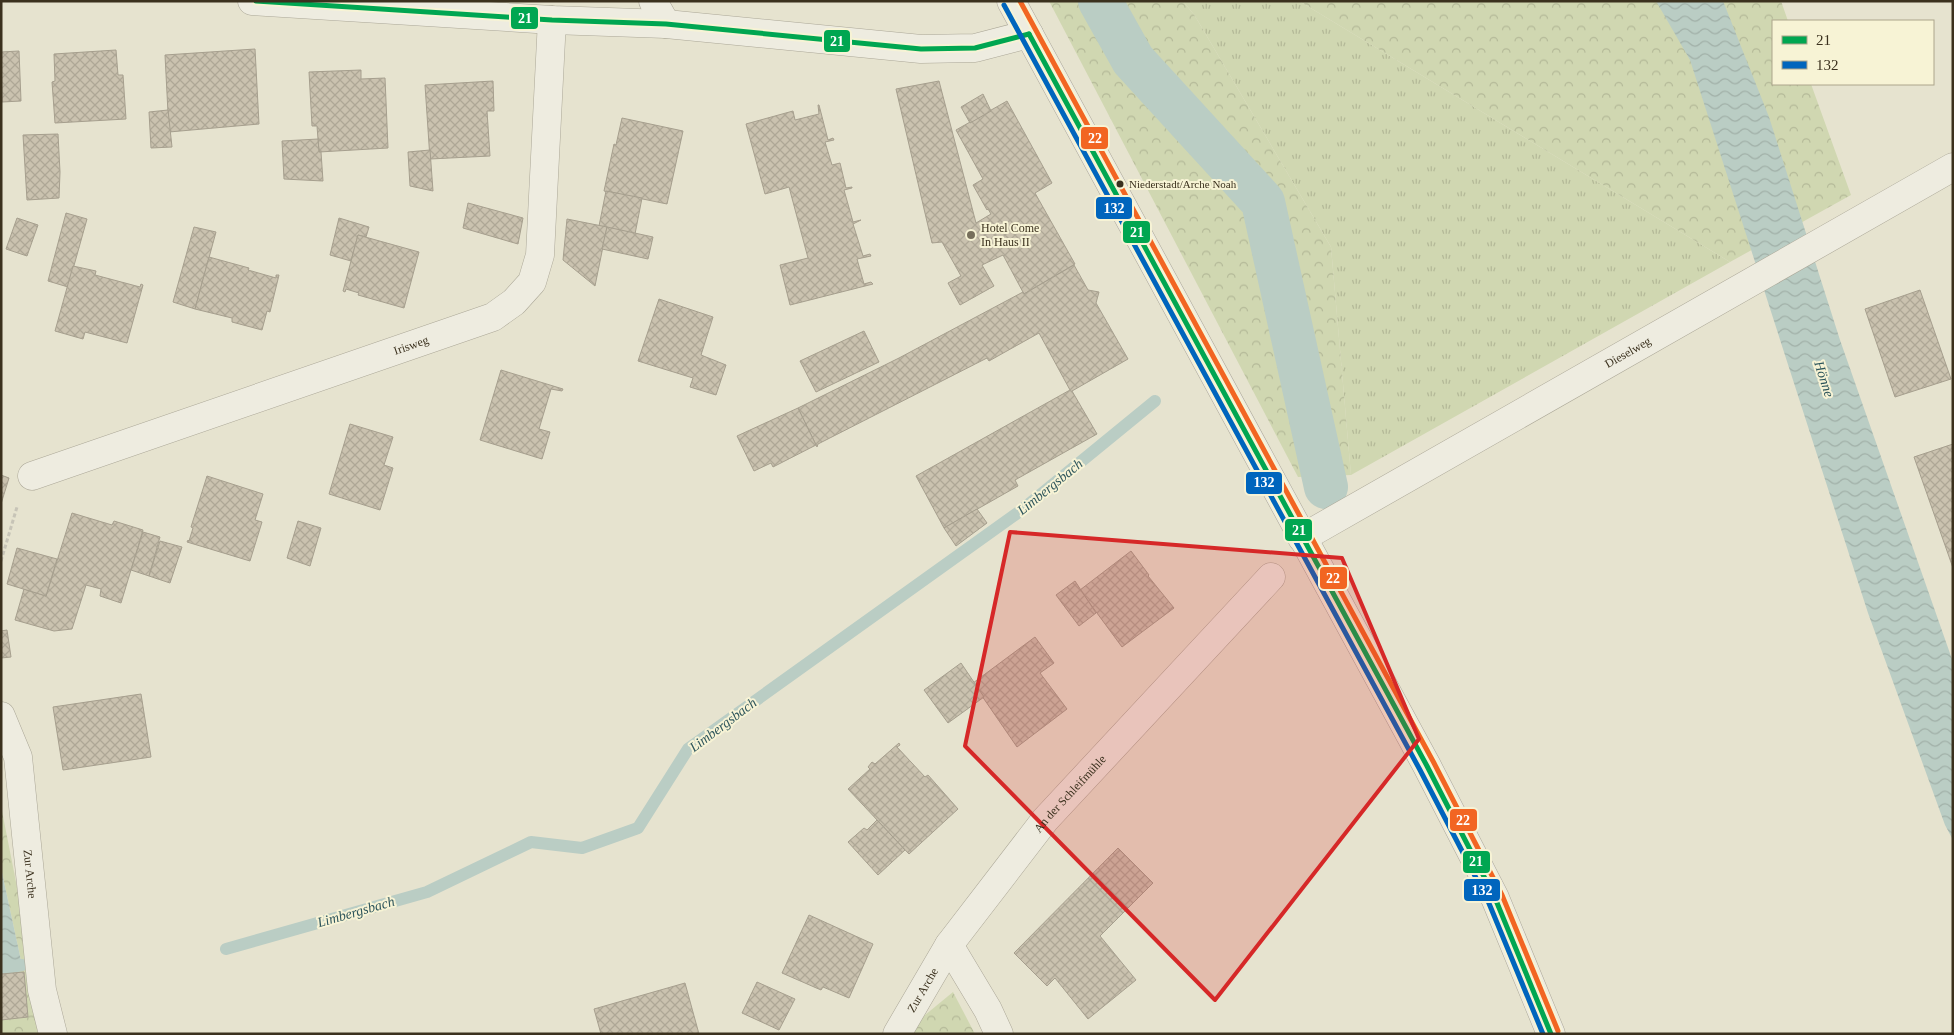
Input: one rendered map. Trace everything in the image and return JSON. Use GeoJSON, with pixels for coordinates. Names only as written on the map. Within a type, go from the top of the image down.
{"type":"FeatureCollection","features":[{"type":"Feature","properties":{"kind":"street"},"geometry":{"type":"LineString","coordinates":[[252,1],[552,20],[660,13],[921,50],[975,48],[1029,34]]}},
{"type":"Feature","properties":{"kind":"street"},"geometry":{"type":"LineString","coordinates":[[1011,1],[1426,766],[1494,898],[1551,1034]]}},
{"type":"Feature","properties":{"kind":"street","name":"Irisweg"},"geometry":{"type":"LineString","coordinates":[[32,476],[493,317],[514,302],[532,282],[540,255],[552,20]]}},
{"type":"Feature","properties":{"kind":"street","name":"Dieselweg"},"geometry":{"type":"LineString","coordinates":[[1302,538],[1953,167]]}},
{"type":"Feature","properties":{"kind":"street","name":"An der Schleifmühle"},"geometry":{"type":"LineString","coordinates":[[949,944],[1045,820],[1271,577]]}},
{"type":"Feature","properties":{"kind":"street","name":"Zur Arche"},"geometry":{"type":"LineString","coordinates":[[1,716],[18,757],[42,990],[53,1034]]}},
{"type":"Feature","properties":{"kind":"street"},"geometry":{"type":"LineString","coordinates":[[949,944],[988,1010],[999,1034]]}},
{"type":"Feature","properties":{"kind":"street","name":"Zur Arche"},"geometry":{"type":"LineString","coordinates":[[897,1034],[949,944]]}},
{"type":"Feature","properties":{"kind":"path"},"geometry":{"type":"LineString","coordinates":[[1,561],[22,488],[32,476]]}},
{"type":"Feature","properties":{"kind":"highlighted area"},"geometry":{"type":"Polygon","coordinates":[[[1010,532],[1342,558],[1419,739],[1215,1000],[965,746],[1010,532]]]}},
{"type":"Feature","properties":{"kind":"green space"},"geometry":{"type":"Polygon","coordinates":[[[1049,1],[1183,1],[1195,16],[1331,247],[1351,475],[1298,477],[1049,1]]]}},
{"type":"Feature","properties":{"kind":"green space"},"geometry":{"type":"Polygon","coordinates":[[[1183,1],[1299,1],[1730,262],[1351,475],[1331,247],[1195,16],[1183,1]]]}},
{"type":"Feature","properties":{"kind":"green space"},"geometry":{"type":"Polygon","coordinates":[[[1299,1],[1781,1],[1788,20],[1772,20],[1772,85],[1811,85],[1851,195],[1730,262],[1299,1]]]}},
{"type":"Feature","properties":{"kind":"green space"},"geometry":{"type":"Polygon","coordinates":[[[1,806],[46,1034],[1,1034],[1,969],[22,965],[1,868],[1,806]]]}},
{"type":"Feature","properties":{"kind":"green space"},"geometry":{"type":"Polygon","coordinates":[[[953,992],[975,1034],[902,1034],[953,992]]]}},
{"type":"Feature","properties":{"kind":"water","name":"Hönne"},"geometry":{"type":"Polygon","coordinates":[[[1656,1],[1723,1],[1769,117],[1840,340],[1953,662],[1953,840],[1945,825],[1868,613],[1690,60],[1656,1]]]}},
{"type":"Feature","properties":{"kind":"water"},"geometry":{"type":"Polygon","coordinates":[[[1,868],[22,965],[1,969],[1,868]]]}},
{"type":"Feature","properties":{"kind":"building"},"geometry":{"type":"Polygon","coordinates":[[[255,49],[259,124],[169,132],[165,55],[255,49]]]}},
{"type":"Feature","properties":{"kind":"building"},"geometry":{"type":"Polygon","coordinates":[[[116,50],[118,75],[123,75],[126,119],[55,123],[52,82],[55,81],[54,54],[116,50]]]}},
{"type":"Feature","properties":{"kind":"building"},"geometry":{"type":"Polygon","coordinates":[[[19,51],[21,101],[2,102],[1,52],[19,51]]]}},
{"type":"Feature","properties":{"kind":"building"},"geometry":{"type":"Polygon","coordinates":[[[361,70],[361,79],[385,78],[388,148],[319,152],[317,126],[312,126],[309,72],[361,70]]]}},
{"type":"Feature","properties":{"kind":"building"},"geometry":{"type":"Polygon","coordinates":[[[493,81],[494,111],[487,111],[490,156],[430,159],[425,85],[493,81]]]}},
{"type":"Feature","properties":{"kind":"building"},"geometry":{"type":"Polygon","coordinates":[[[939,81],[976,223],[991,214],[973,185],[983,179],[956,130],[1007,101],[1052,183],[1035,193],[1075,264],[1024,294],[1003,255],[982,265],[994,286],[960,305],[948,283],[961,276],[942,242],[932,243],[896,89],[939,81]]]}},
{"type":"Feature","properties":{"kind":"building"},"geometry":{"type":"Polygon","coordinates":[[[983,94],[991,111],[970,123],[961,107],[983,94]]]}},
{"type":"Feature","properties":{"kind":"building"},"geometry":{"type":"Polygon","coordinates":[[[818,105],[828,140],[833,138],[834,140],[825,142],[832,165],[840,163],[846,188],[852,187],[844,190],[853,222],[861,220],[853,224],[863,256],[870,254],[871,256],[857,259],[864,284],[871,282],[873,284],[790,305],[780,265],[808,258],[789,187],[765,194],[746,124],[793,111],[795,120],[819,114],[818,105]]]}},
{"type":"Feature","properties":{"kind":"building"},"geometry":{"type":"Polygon","coordinates":[[[168,110],[172,147],[151,148],[149,112],[168,110]]]}},
{"type":"Feature","properties":{"kind":"building"},"geometry":{"type":"Polygon","coordinates":[[[622,118],[683,131],[667,204],[604,191],[614,144],[616,145],[622,118]]]}},
{"type":"Feature","properties":{"kind":"building"},"geometry":{"type":"Polygon","coordinates":[[[58,134],[59,198],[27,200],[23,135],[58,134]]]}},
{"type":"Feature","properties":{"kind":"building"},"geometry":{"type":"Polygon","coordinates":[[[318,139],[323,181],[284,179],[282,141],[318,139]]]}},
{"type":"Feature","properties":{"kind":"building"},"geometry":{"type":"Polygon","coordinates":[[[430,150],[433,191],[410,186],[408,152],[430,150]]]}},
{"type":"Feature","properties":{"kind":"building"},"geometry":{"type":"Polygon","coordinates":[[[606,191],[642,198],[635,234],[599,226],[606,191]]]}},
{"type":"Feature","properties":{"kind":"building"},"geometry":{"type":"Polygon","coordinates":[[[468,203],[523,218],[518,244],[463,228],[468,203]]]}},
{"type":"Feature","properties":{"kind":"building"},"geometry":{"type":"Polygon","coordinates":[[[66,213],[87,219],[68,287],[48,281],[66,213]]]}},
{"type":"Feature","properties":{"kind":"building"},"geometry":{"type":"Polygon","coordinates":[[[17,218],[38,225],[27,256],[6,249],[17,218]]]}},
{"type":"Feature","properties":{"kind":"building"},"geometry":{"type":"Polygon","coordinates":[[[339,218],[369,227],[366,237],[358,235],[351,261],[330,255],[339,218]]]}},
{"type":"Feature","properties":{"kind":"building"},"geometry":{"type":"Polygon","coordinates":[[[567,219],[607,227],[595,286],[563,260],[567,219]]]}},
{"type":"Feature","properties":{"kind":"building"},"geometry":{"type":"Polygon","coordinates":[[[194,227],[216,232],[195,309],[173,302],[194,227]]]}},
{"type":"Feature","properties":{"kind":"building"},"geometry":{"type":"Polygon","coordinates":[[[607,227],[653,237],[648,259],[602,249],[607,227]]]}},
{"type":"Feature","properties":{"kind":"building"},"geometry":{"type":"Polygon","coordinates":[[[358,235],[419,252],[404,308],[358,295],[359,293],[346,289],[345,292],[343,291],[358,235]]]}},
{"type":"Feature","properties":{"kind":"building"},"geometry":{"type":"Polygon","coordinates":[[[209,257],[276,278],[276,275],[279,275],[270,312],[267,311],[262,330],[232,322],[232,318],[195,309],[209,257]]]}},
{"type":"Feature","properties":{"kind":"building"},"geometry":{"type":"Polygon","coordinates":[[[1074,265],[1088,290],[1099,292],[1096,303],[1128,359],[1072,391],[1097,434],[1015,480],[1018,486],[944,528],[916,476],[1070,390],[1039,333],[989,361],[987,358],[818,444],[817,447],[798,408],[899,358],[1023,292],[1024,294],[1074,265]]]}},
{"type":"Feature","properties":{"kind":"building"},"geometry":{"type":"Polygon","coordinates":[[[73,266],[96,271],[95,275],[140,287],[141,284],[143,285],[127,343],[85,332],[83,339],[55,331],[73,266]]]}},
{"type":"Feature","properties":{"kind":"building"},"geometry":{"type":"Polygon","coordinates":[[[1920,290],[1951,379],[1895,397],[1865,309],[1920,290]]]}},
{"type":"Feature","properties":{"kind":"building"},"geometry":{"type":"Polygon","coordinates":[[[659,299],[713,317],[701,355],[726,365],[716,395],[690,387],[693,378],[638,361],[659,299]]]}},
{"type":"Feature","properties":{"kind":"building"},"geometry":{"type":"Polygon","coordinates":[[[864,331],[879,362],[816,392],[800,361],[864,331]]]}},
{"type":"Feature","properties":{"kind":"building"},"geometry":{"type":"Polygon","coordinates":[[[501,370],[563,389],[562,391],[551,389],[539,429],[550,432],[542,459],[480,440],[501,370]]]}},
{"type":"Feature","properties":{"kind":"building"},"geometry":{"type":"Polygon","coordinates":[[[798,408],[816,445],[773,467],[771,463],[754,471],[737,436],[798,408]]]}},
{"type":"Feature","properties":{"kind":"building"},"geometry":{"type":"Polygon","coordinates":[[[350,424],[393,437],[384,465],[393,468],[380,510],[329,494],[350,424]]]}},
{"type":"Feature","properties":{"kind":"building"},"geometry":{"type":"Polygon","coordinates":[[[1953,444],[1953,568],[1914,457],[1953,444]]]}},
{"type":"Feature","properties":{"kind":"building"},"geometry":{"type":"Polygon","coordinates":[[[1,475],[9,478],[1,504],[1,475]]]}},
{"type":"Feature","properties":{"kind":"building"},"geometry":{"type":"Polygon","coordinates":[[[207,476],[263,494],[255,520],[262,522],[250,561],[187,542],[193,528],[191,527],[207,476]]]}},
{"type":"Feature","properties":{"kind":"building"},"geometry":{"type":"Polygon","coordinates":[[[977,509],[987,523],[956,546],[944,528],[977,509]]]}},
{"type":"Feature","properties":{"kind":"building"},"geometry":{"type":"Polygon","coordinates":[[[72,513],[112,525],[114,521],[143,530],[121,603],[100,596],[101,589],[86,585],[72,629],[54,631],[15,620],[24,589],[46,596],[72,513]]]}},
{"type":"Feature","properties":{"kind":"building"},"geometry":{"type":"Polygon","coordinates":[[[298,521],[321,528],[310,566],[287,558],[298,521]]]}},
{"type":"Feature","properties":{"kind":"building"},"geometry":{"type":"Polygon","coordinates":[[[143,532],[160,537],[149,576],[131,570],[143,532]]]}},
{"type":"Feature","properties":{"kind":"building"},"geometry":{"type":"Polygon","coordinates":[[[160,541],[182,547],[170,583],[149,576],[160,541]]]}},
{"type":"Feature","properties":{"kind":"building"},"geometry":{"type":"Polygon","coordinates":[[[17,548],[57,559],[46,596],[7,584],[17,548]]]}},
{"type":"Feature","properties":{"kind":"building"},"geometry":{"type":"Polygon","coordinates":[[[1131,551],[1174,608],[1122,647],[1080,590],[1131,551]]]}},
{"type":"Feature","properties":{"kind":"building"},"geometry":{"type":"Polygon","coordinates":[[[1075,581],[1096,613],[1079,626],[1056,595],[1075,581]]]}},
{"type":"Feature","properties":{"kind":"building"},"geometry":{"type":"Polygon","coordinates":[[[7,630],[11,657],[1,658],[1,631],[7,630]]]}},
{"type":"Feature","properties":{"kind":"building"},"geometry":{"type":"Polygon","coordinates":[[[1035,637],[1054,663],[1040,673],[1067,709],[1017,747],[973,683],[1035,637]]]}},
{"type":"Feature","properties":{"kind":"building"},"geometry":{"type":"Polygon","coordinates":[[[961,663],[984,697],[948,723],[924,690],[961,663]]]}},
{"type":"Feature","properties":{"kind":"building"},"geometry":{"type":"Polygon","coordinates":[[[141,694],[151,757],[63,770],[53,707],[141,694]]]}},
{"type":"Feature","properties":{"kind":"building"},"geometry":{"type":"Polygon","coordinates":[[[899,743],[900,745],[897,747],[925,777],[928,775],[958,809],[909,854],[848,789],[870,769],[868,767],[872,762],[875,764],[899,743]]]}},
{"type":"Feature","properties":{"kind":"building"},"geometry":{"type":"Polygon","coordinates":[[[877,820],[905,850],[878,875],[848,842],[864,828],[867,830],[877,820]]]}},
{"type":"Feature","properties":{"kind":"building"},"geometry":{"type":"Polygon","coordinates":[[[1118,848],[1153,883],[1100,936],[1136,980],[1088,1019],[1055,978],[1047,986],[1014,953],[1118,848]]]}},
{"type":"Feature","properties":{"kind":"building"},"geometry":{"type":"Polygon","coordinates":[[[809,915],[873,944],[849,998],[823,987],[821,990],[782,973],[809,915]]]}},
{"type":"Feature","properties":{"kind":"building"},"geometry":{"type":"Polygon","coordinates":[[[24,972],[28,1017],[1,1020],[1,974],[24,972]]]}},
{"type":"Feature","properties":{"kind":"building"},"geometry":{"type":"Polygon","coordinates":[[[757,982],[795,999],[779,1030],[742,1013],[757,982]]]}},
{"type":"Feature","properties":{"kind":"building"},"geometry":{"type":"Polygon","coordinates":[[[685,983],[699,1034],[601,1034],[594,1009],[685,983]]]}},
{"type":"Feature","properties":{"kind":"waterway"},"geometry":{"type":"LineString","coordinates":[[1100,1],[1133,60],[1263,202],[1326,487]]}},
{"type":"Feature","properties":{"kind":"waterway","name":"Limbergsbach"},"geometry":{"type":"LineString","coordinates":[[226,949],[427,892],[531,842],[582,848],[638,828],[688,749],[1023,509],[1155,401]]}},
{"type":"Feature","properties":{"kind":"waterway","name":"Limbergsbach"},"geometry":{"type":"LineString","coordinates":[[1,969],[22,965]]}},
{"type":"Feature","properties":{"kind":"transit line","name":"21"},"geometry":{"type":"LineString","coordinates":[[256,1],[552,20],[666,24],[921,49],[975,48],[1029,34]]}},
{"type":"Feature","properties":{"kind":"transit line","name":"22"},"geometry":{"type":"LineString","coordinates":[[1020,1],[1434,763],[1502,895],[1558,1031]]}},
{"type":"Feature","properties":{"kind":"transit line","name":"132"},"geometry":{"type":"LineString","coordinates":[[1004,5],[1420,770],[1488,901],[1543,1034]]}},
{"type":"Feature","properties":{"kind":"transit line","name":"21"},"geometry":{"type":"LineString","coordinates":[[1029,34],[1427,766],[1495,898],[1551,1034]]}},
{"type":"Feature","properties":{"kind":"place","name":"Niederstadt/Arche Noah"},"geometry":{"type":"Point","coordinates":[1120,184]}},
{"type":"Feature","properties":{"kind":"place","name":"Hotel Come In Haus II"},"geometry":{"type":"Point","coordinates":[971,235]}}]}
